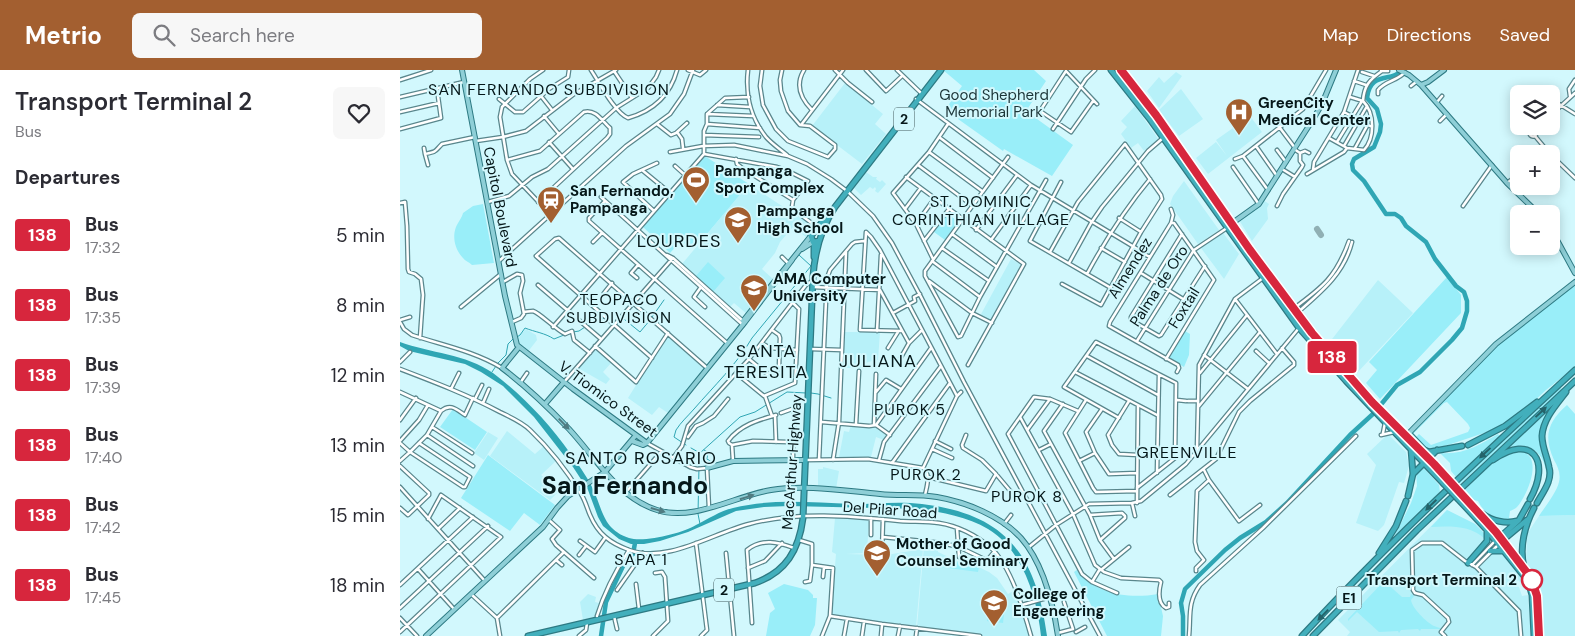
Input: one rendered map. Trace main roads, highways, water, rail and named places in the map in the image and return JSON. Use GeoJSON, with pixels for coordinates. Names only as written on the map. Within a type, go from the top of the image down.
{"type":"FeatureCollection","features":[{"type":"Feature","properties":{"kind":"highway","name":"MacArthur Highway"},"geometry":{"type":"LineString","coordinates":[[528,636],[597,618],[608,618],[749,584],[765,579],[777,571],[790,558],[799,540],[804,508],[815,239],[818,228],[939,70]]}},
{"type":"Feature","properties":{"kind":"highway"},"geometry":{"type":"LineString","coordinates":[[1111,70],[1153,123],[1227,228],[1244,246]]}},
{"type":"Feature","properties":{"kind":"highway"},"geometry":{"type":"LineString","coordinates":[[1121,70],[1164,126],[1231,224],[1263,278],[1322,356],[1414,448],[1424,463],[1443,483],[1492,520],[1517,521]]}},
{"type":"Feature","properties":{"kind":"highway"},"geometry":{"type":"LineString","coordinates":[[1141,108],[1152,116],[1156,115]]}},
{"type":"Feature","properties":{"kind":"highway"},"geometry":{"type":"LineString","coordinates":[[1153,123],[1158,122],[1164,126]]}},
{"type":"Feature","properties":{"kind":"highway","name":"MacArthur Highway"},"geometry":{"type":"LineString","coordinates":[[815,239],[833,210]]}},
{"type":"Feature","properties":{"kind":"highway"},"geometry":{"type":"LineString","coordinates":[[1248,252],[1370,404]]}},
{"type":"Feature","properties":{"kind":"highway"},"geometry":{"type":"LineString","coordinates":[[1315,348],[1321,343]]}},
{"type":"Feature","properties":{"kind":"highway"},"geometry":{"type":"LineString","coordinates":[[1322,356],[1327,351]]}},
{"type":"Feature","properties":{"kind":"highway","name":"E1"},"geometry":{"type":"LineString","coordinates":[[1302,636],[1464,473],[1575,370]]}},
{"type":"Feature","properties":{"kind":"highway"},"geometry":{"type":"LineString","coordinates":[[1468,445],[1512,422],[1567,378]]}},
{"type":"Feature","properties":{"kind":"highway"},"geometry":{"type":"LineString","coordinates":[[1524,568],[1523,549],[1528,519],[1550,477],[1550,468],[1542,442],[1544,426],[1553,408],[1575,381]]}},
{"type":"Feature","properties":{"kind":"highway","name":"E1"},"geometry":{"type":"LineString","coordinates":[[1313,636],[1404,543],[1575,381]]}},
{"type":"Feature","properties":{"kind":"highway"},"geometry":{"type":"LineString","coordinates":[[1380,414],[1394,432],[1427,458],[1447,479],[1486,529],[1499,540],[1504,551],[1529,584],[1536,636]]}},
{"type":"Feature","properties":{"kind":"highway"},"geometry":{"type":"LineString","coordinates":[[1414,448],[1435,450],[1462,446]]}},
{"type":"Feature","properties":{"kind":"highway"},"geometry":{"type":"LineString","coordinates":[[1364,572],[1390,538],[1401,516],[1413,474],[1414,448]]}},
{"type":"Feature","properties":{"kind":"highway"},"geometry":{"type":"LineString","coordinates":[[1478,471],[1506,451],[1517,448],[1527,450],[1537,460],[1539,475],[1537,486],[1517,521],[1499,540]]}},
{"type":"Feature","properties":{"kind":"highway"},"geometry":{"type":"LineString","coordinates":[[1413,474],[1435,450]]}},
{"type":"Feature","properties":{"kind":"highway"},"geometry":{"type":"LineString","coordinates":[[1472,506],[1531,578],[1536,590],[1536,636]]}},
{"type":"Feature","properties":{"kind":"highway"},"geometry":{"type":"LineString","coordinates":[[1499,540],[1528,519]]}},
{"type":"Feature","properties":{"kind":"highway"},"geometry":{"type":"LineString","coordinates":[[1472,565],[1488,539],[1486,529]]}},
{"type":"Feature","properties":{"kind":"highway"},"geometry":{"type":"LineString","coordinates":[[1490,552],[1504,551]]}},
{"type":"Feature","properties":{"kind":"main road","name":"Capitol Boulevard"},"geometry":{"type":"LineString","coordinates":[[462,70],[511,323],[519,347]]}},
{"type":"Feature","properties":{"kind":"main road"},"geometry":{"type":"LineString","coordinates":[[1231,224],[1259,204],[1322,104],[1336,70]]}},
{"type":"Feature","properties":{"kind":"main road"},"geometry":{"type":"LineString","coordinates":[[1399,70],[1422,85],[1507,183],[1530,205]]}},
{"type":"Feature","properties":{"kind":"main road"},"geometry":{"type":"LineString","coordinates":[[1422,85],[1441,71]]}},
{"type":"Feature","properties":{"kind":"main road"},"geometry":{"type":"LineString","coordinates":[[632,441],[643,445],[647,442],[728,343],[790,262],[800,250],[815,239]]}},
{"type":"Feature","properties":{"kind":"main road"},"geometry":{"type":"LineString","coordinates":[[1560,245],[1574,271]]}},
{"type":"Feature","properties":{"kind":"main road"},"geometry":{"type":"LineString","coordinates":[[1427,458],[1425,450],[1410,433],[1496,344],[1575,282]]}},
{"type":"Feature","properties":{"kind":"main road"},"geometry":{"type":"LineString","coordinates":[[519,347],[502,368],[545,404],[570,430],[605,472],[642,504],[672,513],[708,508],[770,490],[804,488],[924,496],[958,503],[982,511],[1004,524],[1021,538],[1042,575],[1050,597],[1058,635]]}},
{"type":"Feature","properties":{"kind":"main road","name":"V. Tiomico Street"},"geometry":{"type":"LineString","coordinates":[[519,347],[647,442]]}},
{"type":"Feature","properties":{"kind":"main road"},"geometry":{"type":"LineString","coordinates":[[545,404],[564,382]]}},
{"type":"Feature","properties":{"kind":"main road"},"geometry":{"type":"LineString","coordinates":[[426,636],[486,582],[549,520],[568,496],[605,472],[636,435]]}},
{"type":"Feature","properties":{"kind":"main road","name":"V. Tiomico Street"},"geometry":{"type":"LineString","coordinates":[[707,468],[733,461],[805,460]]}},
{"type":"Feature","properties":{"kind":"waterway"},"geometry":{"type":"LineString","coordinates":[[1183,636],[1181,603],[1185,589],[1225,550],[1266,522],[1287,503],[1350,435],[1374,413],[1397,385],[1420,372],[1462,328],[1467,311],[1467,301],[1464,292],[1456,286],[1435,259],[1426,242],[1406,226],[1401,218],[1395,214],[1386,214],[1364,181],[1353,170],[1352,164],[1354,159],[1374,147],[1380,132],[1381,124],[1377,109],[1367,98],[1369,89],[1377,80],[1393,76],[1402,70]]}},
{"type":"Feature","properties":{"kind":"waterway"},"geometry":{"type":"LineString","coordinates":[[686,445],[674,437],[676,430],[732,366],[752,338],[811,266],[799,255]]}},
{"type":"Feature","properties":{"kind":"waterway"},"geometry":{"type":"LineString","coordinates":[[652,317],[664,300]]}},
{"type":"Feature","properties":{"kind":"waterway"},"geometry":{"type":"LineString","coordinates":[[606,317],[614,311],[640,332],[650,320]]}},
{"type":"Feature","properties":{"kind":"waterway"},"geometry":{"type":"LineString","coordinates":[[588,326],[604,318]]}},
{"type":"Feature","properties":{"kind":"waterway"},"geometry":{"type":"LineString","coordinates":[[573,332],[585,327]]}},
{"type":"Feature","properties":{"kind":"waterway"},"geometry":{"type":"LineString","coordinates":[[517,337],[525,328],[554,339],[564,335]]}},
{"type":"Feature","properties":{"kind":"waterway"},"geometry":{"type":"LineString","coordinates":[[497,364],[506,355],[508,344],[513,339]]}},
{"type":"Feature","properties":{"kind":"waterway"},"geometry":{"type":"LineString","coordinates":[[492,372],[496,366]]}},
{"type":"Feature","properties":{"kind":"waterway"},"geometry":{"type":"LineString","coordinates":[[691,448],[700,453],[740,417],[755,412],[787,392],[806,393]]}},
{"type":"Feature","properties":{"kind":"waterway"},"geometry":{"type":"LineString","coordinates":[[811,393],[831,398]]}},
{"type":"Feature","properties":{"kind":"waterway"},"geometry":{"type":"LineString","coordinates":[[704,450],[708,452],[707,458]]}},
{"type":"Feature","properties":{"kind":"waterway"},"geometry":{"type":"LineString","coordinates":[[700,524],[698,514],[699,466],[702,459],[707,459]]}},
{"type":"Feature","properties":{"kind":"waterway"},"geometry":{"type":"LineString","coordinates":[[707,459],[712,462],[711,464]]}},
{"type":"Feature","properties":{"kind":"waterway"},"geometry":{"type":"LineString","coordinates":[[601,636],[606,602],[624,564],[633,554],[635,543]]}},
{"type":"Feature","properties":{"kind":"tunnel"},"geometry":{"type":"LineString","coordinates":[[788,442],[793,442]]}},
{"type":"Feature","properties":{"kind":"place","name":"GreenCity Medical Center"},"geometry":{"type":"Point","coordinates":[1239,136]}},
{"type":"Feature","properties":{"kind":"place","name":"Pampanga Sport Complex"},"geometry":{"type":"Point","coordinates":[696,204]}},
{"type":"Feature","properties":{"kind":"place","name":"San Fernando, Pampanga"},"geometry":{"type":"Point","coordinates":[551,224]}},
{"type":"Feature","properties":{"kind":"place","name":"Pampanga High School"},"geometry":{"type":"Point","coordinates":[738,244]}},
{"type":"Feature","properties":{"kind":"place","name":"AMA Computer University"},"geometry":{"type":"Point","coordinates":[754,312]}},
{"type":"Feature","properties":{"kind":"place","name":"Mother of Good Counsel Seminary"},"geometry":{"type":"Point","coordinates":[877,577]}},
{"type":"Feature","properties":{"kind":"place","name":"Transport Terminal 2"},"geometry":{"type":"Point","coordinates":[1532,580]}},
{"type":"Feature","properties":{"kind":"place","name":"College of Engeneering"},"geometry":{"type":"Point","coordinates":[994,627]}},
{"type":"Feature","properties":{"kind":"district","name":"SAN FERNANDO SUBDIVISION"},"geometry":{"type":"Point","coordinates":[549,89]}},
{"type":"Feature","properties":{"kind":"district","name":"ST. DOMINIC CORINTHIAN VILLAGE"},"geometry":{"type":"Point","coordinates":[981,210]}},
{"type":"Feature","properties":{"kind":"district","name":"LOURDES"},"geometry":{"type":"Point","coordinates":[679,241]}},
{"type":"Feature","properties":{"kind":"district","name":"TEOPACO SUBDIVISION"},"geometry":{"type":"Point","coordinates":[619,308]}},
{"type":"Feature","properties":{"kind":"district","name":"SANTA TERESITA"},"geometry":{"type":"Point","coordinates":[766,361]}},
{"type":"Feature","properties":{"kind":"district","name":"JULIANA"},"geometry":{"type":"Point","coordinates":[878,361]}},
{"type":"Feature","properties":{"kind":"district","name":"PUROK 5"},"geometry":{"type":"Point","coordinates":[910,409]}},
{"type":"Feature","properties":{"kind":"district","name":"GREENVILLE"},"geometry":{"type":"Point","coordinates":[1187,452]}},
{"type":"Feature","properties":{"kind":"district","name":"SANTO ROSARIO"},"geometry":{"type":"Point","coordinates":[641,458]}},
{"type":"Feature","properties":{"kind":"district","name":"PUROK 2"},"geometry":{"type":"Point","coordinates":[926,474]}},
{"type":"Feature","properties":{"kind":"district","name":"San Fernando"},"geometry":{"type":"Point","coordinates":[625,485]}},
{"type":"Feature","properties":{"kind":"district","name":"PUROK 8"},"geometry":{"type":"Point","coordinates":[1027,496]}},
{"type":"Feature","properties":{"kind":"district","name":"SAPA 1"},"geometry":{"type":"Point","coordinates":[641,559]}},
{"type":"Feature","properties":{"kind":"park label","name":"Good Shepherd Memorial Park"},"geometry":{"type":"Point","coordinates":[994,104]}}]}
